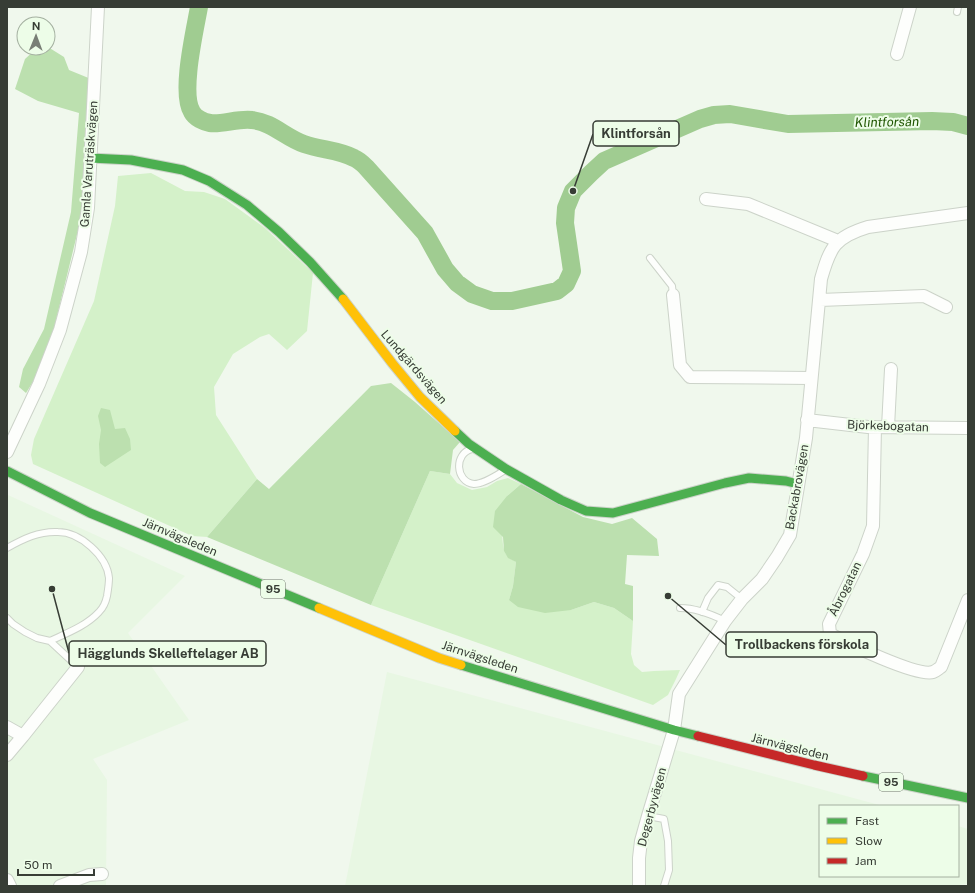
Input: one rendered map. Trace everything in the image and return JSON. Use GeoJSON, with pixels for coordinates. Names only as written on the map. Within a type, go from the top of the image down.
{"type":"FeatureCollection","features":[{"type":"Feature","properties":{"kind":"main road","name":"Lundgärdsvägen"},"geometry":{"type":"LineString","coordinates":[[90,158],[131,160],[183,170],[209,182],[247,205],[279,232],[310,262],[344,300],[420,397],[469,444],[506,469],[561,500],[586,511],[613,513],[718,484],[749,478],[798,484]]}},
{"type":"Feature","properties":{"kind":"main road","name":"Järnvägsleden"},"geometry":{"type":"LineString","coordinates":[[7,471],[90,513],[439,658],[674,730],[814,765],[968,798]]}},
{"type":"Feature","properties":{"kind":"street","name":"Gamla Varuträskvägen"},"geometry":{"type":"LineString","coordinates":[[7,452],[39,384],[60,330],[81,252],[88,208],[98,7]]}},
{"type":"Feature","properties":{"kind":"street"},"geometry":{"type":"LineString","coordinates":[[897,54],[910,7]]}},
{"type":"Feature","properties":{"kind":"street"},"geometry":{"type":"LineString","coordinates":[[706,199],[748,204],[838,241],[853,232],[868,227],[968,213]]}},
{"type":"Feature","properties":{"kind":"street","name":"Backabrovägen"},"geometry":{"type":"LineString","coordinates":[[674,730],[679,694],[725,621],[742,599],[762,579],[790,535],[807,420],[821,279],[832,248],[838,241]]}},
{"type":"Feature","properties":{"kind":"street"},"geometry":{"type":"LineString","coordinates":[[673,296],[680,365],[690,377],[811,378]]}},
{"type":"Feature","properties":{"kind":"street"},"geometry":{"type":"LineString","coordinates":[[820,300],[924,296],[946,307]]}},
{"type":"Feature","properties":{"kind":"street"},"geometry":{"type":"LineString","coordinates":[[888,427],[891,369]]}},
{"type":"Feature","properties":{"kind":"street","name":"Björkebogatan"},"geometry":{"type":"LineString","coordinates":[[807,420],[875,427],[968,428]]}},
{"type":"Feature","properties":{"kind":"street","name":"Åbrogatan"},"geometry":{"type":"LineString","coordinates":[[875,427],[873,526],[863,554],[829,624],[830,634],[848,644],[906,667],[923,672],[933,672],[941,667],[968,600]]}},
{"type":"Feature","properties":{"kind":"street"},"geometry":{"type":"LineString","coordinates":[[7,755],[78,667]]}},
{"type":"Feature","properties":{"kind":"street"},"geometry":{"type":"LineString","coordinates":[[7,727],[22,736]]}},
{"type":"Feature","properties":{"kind":"street","name":"Degerbyvägen"},"geometry":{"type":"LineString","coordinates":[[639,886],[639,858],[641,841],[674,730]]}},
{"type":"Feature","properties":{"kind":"street"},"geometry":{"type":"LineString","coordinates":[[60,886],[89,874],[102,874]]}},
{"type":"Feature","properties":{"kind":"street"},"geometry":{"type":"LineString","coordinates":[[7,880],[10,886]]}},
{"type":"Feature","properties":{"kind":"lane"},"geometry":{"type":"LineString","coordinates":[[650,258],[672,286],[673,296]]}},
{"type":"Feature","properties":{"kind":"lane"},"geometry":{"type":"LineString","coordinates":[[475,448],[462,454],[459,461],[461,476],[467,482],[475,484],[484,482],[506,469]]}},
{"type":"Feature","properties":{"kind":"lane"},"geometry":{"type":"LineString","coordinates":[[7,548],[26,538],[43,533],[60,532],[73,535],[84,541],[96,551],[103,561],[109,576],[106,601],[100,612],[78,629],[50,641]]}},
{"type":"Feature","properties":{"kind":"lane"},"geometry":{"type":"LineString","coordinates":[[702,612],[708,598],[718,584],[727,587],[742,599]]}},
{"type":"Feature","properties":{"kind":"lane"},"geometry":{"type":"LineString","coordinates":[[680,608],[689,608],[725,621]]}},
{"type":"Feature","properties":{"kind":"lane"},"geometry":{"type":"LineString","coordinates":[[7,618],[25,632],[37,638],[50,641],[78,667]]}},
{"type":"Feature","properties":{"kind":"lane"},"geometry":{"type":"LineString","coordinates":[[648,816],[664,819],[668,841],[669,870],[664,886]]}},
{"type":"Feature","properties":{"kind":"shaded area"},"geometry":{"type":"Polygon","coordinates":[[[8,495],[185,576],[128,633],[189,720],[93,759],[107,780],[106,886],[7,886],[8,495]]]}},
{"type":"Feature","properties":{"kind":"shaded area"},"geometry":{"type":"Polygon","coordinates":[[[387,672],[879,805],[819,805],[819,877],[959,877],[959,826],[968,829],[968,884],[949,886],[345,886],[387,672]]]}},
{"type":"Feature","properties":{"kind":"green space"},"geometry":{"type":"Polygon","coordinates":[[[56,52],[64,57],[69,70],[91,79],[84,206],[46,361],[26,393],[19,387],[23,369],[44,329],[71,212],[79,113],[38,101],[15,89],[25,59],[28,56],[56,56],[56,52]]]}},
{"type":"Feature","properties":{"kind":"green space"},"geometry":{"type":"Polygon","coordinates":[[[151,173],[185,191],[204,192],[225,199],[265,228],[313,273],[307,331],[287,350],[269,334],[260,337],[233,354],[214,387],[216,415],[257,479],[207,537],[192,536],[33,464],[31,455],[34,439],[94,301],[115,206],[118,176],[151,173]]]}},
{"type":"Feature","properties":{"kind":"green space"},"geometry":{"type":"Polygon","coordinates":[[[391,383],[460,442],[453,450],[450,474],[430,471],[371,605],[207,537],[257,479],[269,489],[371,386],[391,383]]]}},
{"type":"Feature","properties":{"kind":"green space"},"geometry":{"type":"Polygon","coordinates":[[[101,408],[110,410],[115,429],[125,428],[130,439],[131,450],[105,467],[100,463],[99,444],[101,430],[98,416],[101,408]]]}},
{"type":"Feature","properties":{"kind":"green space"},"geometry":{"type":"Polygon","coordinates":[[[430,471],[450,474],[457,483],[472,490],[487,487],[497,481],[508,478],[521,484],[507,496],[503,524],[502,539],[505,552],[508,557],[516,562],[513,586],[509,600],[571,610],[594,602],[614,608],[633,621],[631,654],[634,665],[642,672],[680,670],[668,695],[653,705],[371,605],[430,471]]]}},
{"type":"Feature","properties":{"kind":"green space"},"geometry":{"type":"Polygon","coordinates":[[[521,484],[583,517],[612,524],[632,518],[657,539],[659,556],[627,555],[625,584],[633,586],[633,621],[614,608],[594,602],[571,610],[545,613],[518,607],[509,600],[513,586],[516,562],[508,558],[504,551],[503,537],[493,527],[495,511],[507,496],[521,484]]]}},
{"type":"Feature","properties":{"kind":"waterway","name":"Klintforsån"},"geometry":{"type":"LineString","coordinates":[[199,7],[192,45],[187,91],[189,103],[195,116],[202,121],[210,123],[247,120],[259,121],[304,144],[342,153],[358,160],[425,233],[445,269],[457,283],[472,294],[492,301],[512,301],[557,291],[566,284],[572,271],[565,223],[566,208],[573,191],[604,161],[700,119],[714,115],[730,114],[788,124],[932,121],[953,122],[968,126]]}},
{"type":"Feature","properties":{"kind":"traffic: fast"},"geometry":{"type":"LineString","coordinates":[[90,158],[131,160],[183,170],[209,181],[247,205],[279,232],[310,262],[343,299]]}},
{"type":"Feature","properties":{"kind":"traffic: fast"},"geometry":{"type":"LineString","coordinates":[[455,431],[469,444],[506,469],[561,500],[586,511],[613,513],[749,478],[786,481],[798,484]]}},
{"type":"Feature","properties":{"kind":"traffic: fast"},"geometry":{"type":"LineString","coordinates":[[7,471],[90,513],[319,608]]}},
{"type":"Feature","properties":{"kind":"traffic: fast"},"geometry":{"type":"LineString","coordinates":[[461,665],[698,736]]}},
{"type":"Feature","properties":{"kind":"traffic: fast"},"geometry":{"type":"LineString","coordinates":[[863,776],[968,798]]}},
{"type":"Feature","properties":{"kind":"traffic: slow"},"geometry":{"type":"LineString","coordinates":[[343,299],[420,397],[455,431]]}},
{"type":"Feature","properties":{"kind":"traffic: slow"},"geometry":{"type":"LineString","coordinates":[[319,608],[439,658],[461,665]]}},
{"type":"Feature","properties":{"kind":"traffic: jam"},"geometry":{"type":"LineString","coordinates":[[698,736],[863,776]]}},
{"type":"Feature","properties":{"kind":"place","name":"Klintforsån"},"geometry":{"type":"Point","coordinates":[573,191]}},
{"type":"Feature","properties":{"kind":"place","name":"Hägglunds Skelleftelager AB"},"geometry":{"type":"Point","coordinates":[52,589]}},
{"type":"Feature","properties":{"kind":"place","name":"Trollbackens förskola"},"geometry":{"type":"Point","coordinates":[668,596]}}]}
